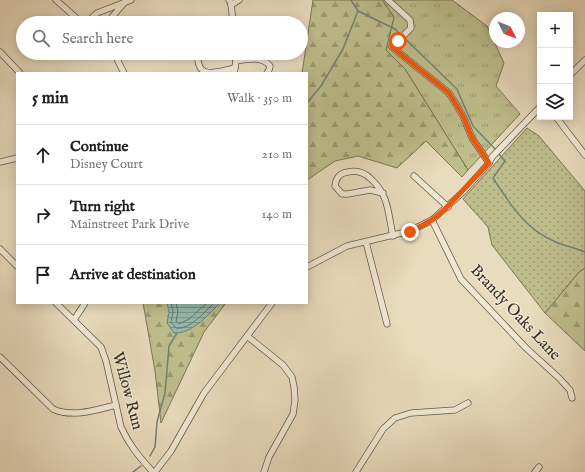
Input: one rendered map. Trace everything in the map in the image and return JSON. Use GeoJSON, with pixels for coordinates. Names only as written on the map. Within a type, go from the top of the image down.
{"type":"FeatureCollection","features":[{"type":"Feature","properties":{"kind":"street"},"geometry":{"type":"LineString","coordinates":[[56,0],[74,16]]}},
{"type":"Feature","properties":{"kind":"street"},"geometry":{"type":"LineString","coordinates":[[93,16],[105,9],[131,0]]}},
{"type":"Feature","properties":{"kind":"street"},"geometry":{"type":"LineString","coordinates":[[232,16],[230,2],[239,0]]}},
{"type":"Feature","properties":{"kind":"street"},"geometry":{"type":"LineString","coordinates":[[388,0],[410,20],[411,28],[392,47],[449,93],[463,116],[472,138],[489,163]]}},
{"type":"Feature","properties":{"kind":"street"},"geometry":{"type":"LineString","coordinates":[[113,16],[125,2]]}},
{"type":"Feature","properties":{"kind":"street"},"geometry":{"type":"LineString","coordinates":[[0,52],[19,72]]}},
{"type":"Feature","properties":{"kind":"street"},"geometry":{"type":"LineString","coordinates":[[118,60],[124,72]]}},
{"type":"Feature","properties":{"kind":"street"},"geometry":{"type":"LineString","coordinates":[[197,60],[199,68],[204,72]]}},
{"type":"Feature","properties":{"kind":"street"},"geometry":{"type":"LineString","coordinates":[[213,72],[234,71],[236,61],[240,60]]}},
{"type":"Feature","properties":{"kind":"street"},"geometry":{"type":"LineString","coordinates":[[264,60],[270,66],[267,72]]}},
{"type":"Feature","properties":{"kind":"street"},"geometry":{"type":"LineString","coordinates":[[573,72],[585,60]]}},
{"type":"Feature","properties":{"kind":"street"},"geometry":{"type":"LineString","coordinates":[[308,266],[347,246],[410,232],[432,220],[448,207],[489,163],[492,156],[537,111]]}},
{"type":"Feature","properties":{"kind":"street"},"geometry":{"type":"LineString","coordinates":[[558,120],[585,155]]}},
{"type":"Feature","properties":{"kind":"street"},"geometry":{"type":"LineString","coordinates":[[0,162],[16,158]]}},
{"type":"Feature","properties":{"kind":"street"},"geometry":{"type":"LineString","coordinates":[[383,193],[370,190],[342,194],[335,186],[335,181],[342,173],[355,171],[365,174],[378,185],[383,193],[388,207],[393,236]]}},
{"type":"Feature","properties":{"kind":"street"},"geometry":{"type":"LineString","coordinates":[[414,176],[448,207]]}},
{"type":"Feature","properties":{"kind":"street","name":"Brandy Oaks Lane"},"geometry":{"type":"LineString","coordinates":[[432,220],[461,279],[526,348],[559,378],[570,390],[572,398]]}},
{"type":"Feature","properties":{"kind":"street"},"geometry":{"type":"LineString","coordinates":[[366,242],[387,324]]}},
{"type":"Feature","properties":{"kind":"street"},"geometry":{"type":"LineString","coordinates":[[0,250],[16,265]]}},
{"type":"Feature","properties":{"kind":"street","name":"Willow Run"},"geometry":{"type":"LineString","coordinates":[[57,304],[101,347],[106,361],[121,427],[125,437],[136,454],[154,472]]}},
{"type":"Feature","properties":{"kind":"street"},"geometry":{"type":"LineString","coordinates":[[74,320],[84,304]]}},
{"type":"Feature","properties":{"kind":"street"},"geometry":{"type":"LineString","coordinates":[[154,472],[171,451],[204,393],[271,304]]}},
{"type":"Feature","properties":{"kind":"street"},"geometry":{"type":"LineString","coordinates":[[246,336],[283,365],[292,377],[294,387],[295,400],[293,414],[269,457],[264,472]]}},
{"type":"Feature","properties":{"kind":"street"},"geometry":{"type":"LineString","coordinates":[[0,357],[53,409],[60,412],[75,413],[98,410],[116,405]]}},
{"type":"Feature","properties":{"kind":"street"},"geometry":{"type":"LineString","coordinates":[[356,472],[383,429],[395,418],[410,412],[455,410],[468,404]]}},
{"type":"Feature","properties":{"kind":"green space"},"geometry":{"type":"Polygon","coordinates":[[[313,0],[382,0],[394,17],[386,50],[405,69],[468,170],[462,177],[426,141],[397,168],[358,156],[335,161],[308,179],[308,72],[302,72],[304,60],[308,60],[308,33],[313,0]]]}},
{"type":"Feature","properties":{"kind":"green space"},"geometry":{"type":"Polygon","coordinates":[[[382,0],[452,0],[487,26],[489,30],[489,48],[497,48],[504,63],[496,86],[520,114],[468,170],[405,69],[386,50],[394,17],[382,0]]]}},
{"type":"Feature","properties":{"kind":"green space"},"geometry":{"type":"Polygon","coordinates":[[[527,128],[539,136],[585,191],[585,268],[579,272],[545,313],[492,245],[488,227],[463,199],[527,128]]]}},
{"type":"Feature","properties":{"kind":"green space"},"geometry":{"type":"Polygon","coordinates":[[[585,268],[585,351],[545,313],[579,272],[585,268]]]}},
{"type":"Feature","properties":{"kind":"green space"},"geometry":{"type":"Polygon","coordinates":[[[143,304],[225,304],[204,332],[161,423],[155,371],[143,304]]]}},
{"type":"Feature","properties":{"kind":"water"},"geometry":{"type":"Polygon","coordinates":[[[167,304],[219,304],[199,323],[181,332],[174,333],[167,323],[169,312],[167,304]]]}},
{"type":"Feature","properties":{"kind":"waterway"},"geometry":{"type":"LineString","coordinates":[[351,0],[358,11],[395,29],[457,89],[473,126],[496,150]]}},
{"type":"Feature","properties":{"kind":"waterway"},"geometry":{"type":"LineString","coordinates":[[308,102],[321,86],[343,49],[358,11]]}},
{"type":"Feature","properties":{"kind":"waterway"},"geometry":{"type":"LineString","coordinates":[[498,153],[505,161],[493,178],[512,207],[527,223],[545,237],[585,252]]}},
{"type":"Feature","properties":{"kind":"waterway"},"geometry":{"type":"LineString","coordinates":[[150,456],[155,447],[157,422],[165,393],[169,346],[177,333]]}},
{"type":"Feature","properties":{"kind":"waterway"},"geometry":{"type":"LineString","coordinates":[[133,472],[141,466]]}},
{"type":"Feature","properties":{"kind":"route"},"geometry":{"type":"LineString","coordinates":[[398,41],[392,47],[449,93],[463,116],[472,138],[489,163],[463,192],[444,210],[432,220],[410,232]]}}]}
